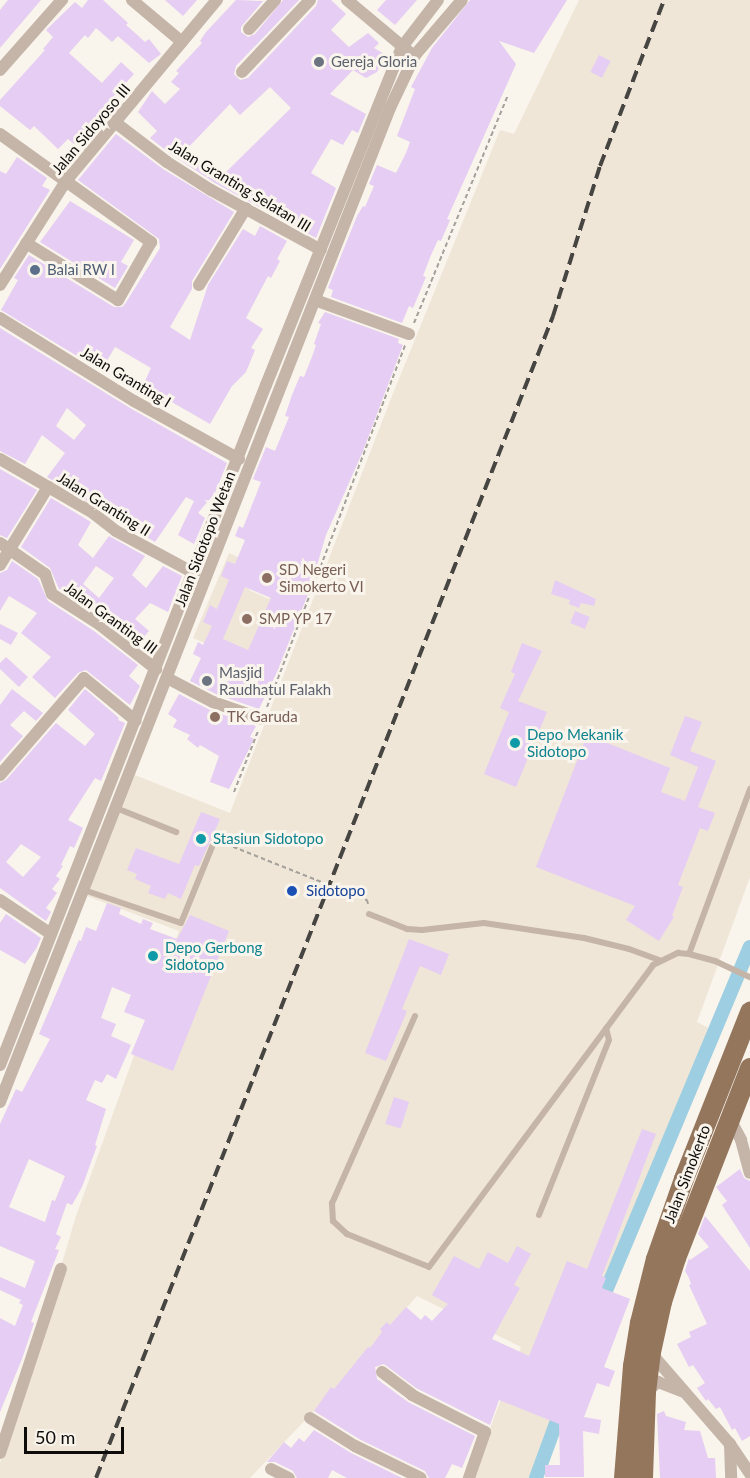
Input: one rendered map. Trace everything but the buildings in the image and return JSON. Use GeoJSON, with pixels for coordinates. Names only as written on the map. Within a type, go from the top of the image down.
{"type":"FeatureCollection","features":[{"type":"Feature","properties":{"kind":"highway","name":"Jalan Simokerto"},"geometry":{"type":"LineString","coordinates":[[644,1346],[656,1259],[684,1179],[750,1012]]}},
{"type":"Feature","properties":{"kind":"highway","name":"Jalan Simokerto"},"geometry":{"type":"LineString","coordinates":[[644,1346],[750,1068]]}},
{"type":"Feature","properties":{"kind":"highway"},"geometry":{"type":"LineString","coordinates":[[643,1478],[646,1392],[644,1346]]}},
{"type":"Feature","properties":{"kind":"highway"},"geometry":{"type":"LineString","coordinates":[[624,1478],[627,1420],[644,1346]]}},
{"type":"Feature","properties":{"kind":"street"},"geometry":{"type":"LineString","coordinates":[[0,70],[62,0]]}},
{"type":"Feature","properties":{"kind":"street"},"geometry":{"type":"LineString","coordinates":[[132,0],[182,42]]}},
{"type":"Feature","properties":{"kind":"street","name":"Jalan Sidoyoso III"},"geometry":{"type":"LineString","coordinates":[[0,285],[66,181],[217,0]]}},
{"type":"Feature","properties":{"kind":"street"},"geometry":{"type":"LineString","coordinates":[[249,30],[275,0]]}},
{"type":"Feature","properties":{"kind":"street"},"geometry":{"type":"LineString","coordinates":[[242,72],[310,0]]}},
{"type":"Feature","properties":{"kind":"street"},"geometry":{"type":"LineString","coordinates":[[347,0],[402,47],[415,55]]}},
{"type":"Feature","properties":{"kind":"street","name":"Jalan Sidotopo Wetan"},"geometry":{"type":"LineString","coordinates":[[0,1065],[239,459],[266,385],[402,47],[438,0]]}},
{"type":"Feature","properties":{"kind":"street","name":"Jalan Sidotopo Wetan"},"geometry":{"type":"LineString","coordinates":[[0,1102],[61,941],[84,890],[390,108],[415,55],[462,0]]}},
{"type":"Feature","properties":{"kind":"street","name":"Jalan Granting Selatan III"},"geometry":{"type":"LineString","coordinates":[[116,123],[167,162],[321,250]]}},
{"type":"Feature","properties":{"kind":"street"},"geometry":{"type":"LineString","coordinates":[[0,134],[151,242],[118,300],[26,243]]}},
{"type":"Feature","properties":{"kind":"street"},"geometry":{"type":"LineString","coordinates":[[199,285],[246,208]]}},
{"type":"Feature","properties":{"kind":"street"},"geometry":{"type":"LineString","coordinates":[[315,300],[409,334]]}},
{"type":"Feature","properties":{"kind":"street","name":"Jalan Granting I"},"geometry":{"type":"LineString","coordinates":[[0,318],[134,401],[239,459]]}},
{"type":"Feature","properties":{"kind":"street"},"geometry":{"type":"LineString","coordinates":[[266,385],[279,389]]}},
{"type":"Feature","properties":{"kind":"street","name":"Jalan Granting II"},"geometry":{"type":"LineString","coordinates":[[0,459],[93,513],[116,531],[194,573]]}},
{"type":"Feature","properties":{"kind":"street"},"geometry":{"type":"LineString","coordinates":[[0,565],[5,547],[48,487]]}},
{"type":"Feature","properties":{"kind":"street","name":"Jalan Granting III"},"geometry":{"type":"LineString","coordinates":[[5,547],[45,574],[52,594],[99,624],[156,669]]}},
{"type":"Feature","properties":{"kind":"street"},"geometry":{"type":"LineString","coordinates":[[0,776],[85,678],[136,721]]}},
{"type":"Feature","properties":{"kind":"street"},"geometry":{"type":"LineString","coordinates":[[167,678],[213,702],[262,719]]}},
{"type":"Feature","properties":{"kind":"street"},"geometry":{"type":"LineString","coordinates":[[0,900],[51,934]]}},
{"type":"Feature","properties":{"kind":"street"},"geometry":{"type":"LineString","coordinates":[[730,1119],[741,1140],[750,1173]]}},
{"type":"Feature","properties":{"kind":"street"},"geometry":{"type":"LineString","coordinates":[[0,1453],[61,1269]]}},
{"type":"Feature","properties":{"kind":"street"},"geometry":{"type":"LineString","coordinates":[[644,1346],[730,1444],[750,1474]]}},
{"type":"Feature","properties":{"kind":"street"},"geometry":{"type":"LineString","coordinates":[[382,1372],[412,1395],[483,1429],[485,1437],[469,1478]]}},
{"type":"Feature","properties":{"kind":"street"},"geometry":{"type":"LineString","coordinates":[[646,1392],[658,1382],[686,1393]]}},
{"type":"Feature","properties":{"kind":"street"},"geometry":{"type":"LineString","coordinates":[[310,1418],[355,1446],[421,1478]]}},
{"type":"Feature","properties":{"kind":"street"},"geometry":{"type":"LineString","coordinates":[[730,1444],[731,1478]]}},
{"type":"Feature","properties":{"kind":"street"},"geometry":{"type":"LineString","coordinates":[[271,1468],[289,1478]]}},
{"type":"Feature","properties":{"kind":"lane"},"geometry":{"type":"LineString","coordinates":[[690,954],[750,789]]}},
{"type":"Feature","properties":{"kind":"lane"},"geometry":{"type":"LineString","coordinates":[[115,808],[176,832]]}},
{"type":"Feature","properties":{"kind":"lane"},"geometry":{"type":"LineString","coordinates":[[84,890],[181,923],[214,842],[217,841]]}},
{"type":"Feature","properties":{"kind":"lane"},"geometry":{"type":"LineString","coordinates":[[369,914],[407,929],[422,930],[484,923],[584,938],[659,960]]}},
{"type":"Feature","properties":{"kind":"lane"},"geometry":{"type":"LineString","coordinates":[[415,1016],[332,1203],[333,1221],[347,1234],[429,1267],[652,965],[678,952],[690,954],[749,976]]}},
{"type":"Feature","properties":{"kind":"lane"},"geometry":{"type":"LineString","coordinates":[[539,1215],[609,1040],[606,1028]]}},
{"type":"Feature","properties":{"kind":"path"},"geometry":{"type":"LineString","coordinates":[[234,792],[409,334],[508,95]]}},
{"type":"Feature","properties":{"kind":"path"},"geometry":{"type":"LineString","coordinates":[[217,841],[367,900],[367,913],[369,914]]}},
{"type":"Feature","properties":{"kind":"shaded area"},"geometry":{"type":"Polygon","coordinates":[[[579,0],[750,0],[750,877],[697,1022],[712,1030],[541,1478],[471,1478],[521,1347],[417,1296],[334,1390],[250,1478],[0,1478],[0,1463],[10,1437],[76,1216],[179,931],[87,896],[135,775],[230,813],[392,396],[500,130],[514,134],[579,0]]]}},
{"type":"Feature","properties":{"kind":"shaded area","name":"SMP YP 17"},"geometry":{"type":"Polygon","coordinates":[[[229,553],[258,566],[249,590],[269,599],[274,589],[270,671],[193,638],[229,553]]]}},
{"type":"Feature","properties":{"kind":"waterway"},"geometry":{"type":"LineString","coordinates":[[600,1305],[750,947]]}},
{"type":"Feature","properties":{"kind":"waterway"},"geometry":{"type":"LineString","coordinates":[[536,1478],[562,1407]]}},
{"type":"Feature","properties":{"kind":"railway"},"geometry":{"type":"LineString","coordinates":[[96,1478],[553,316],[600,166],[664,0]]}},
{"type":"Feature","properties":{"kind":"place","name":"Gereja Gloria"},"geometry":{"type":"Point","coordinates":[319,62]}},
{"type":"Feature","properties":{"kind":"place","name":"Balai RW I"},"geometry":{"type":"Point","coordinates":[35,270]}},
{"type":"Feature","properties":{"kind":"place","name":"SD Negeri Simokerto VI"},"geometry":{"type":"Point","coordinates":[267,578]}},
{"type":"Feature","properties":{"kind":"place","name":"SMP YP 17"},"geometry":{"type":"Point","coordinates":[247,619]}},
{"type":"Feature","properties":{"kind":"place","name":"Masjid Raudhatul Falakh"},"geometry":{"type":"Point","coordinates":[207,681]}},
{"type":"Feature","properties":{"kind":"place","name":"TK Garuda"},"geometry":{"type":"Point","coordinates":[215,717]}},
{"type":"Feature","properties":{"kind":"place","name":"Depo Mekanik Sidotopo"},"geometry":{"type":"Point","coordinates":[515,743]}},
{"type":"Feature","properties":{"kind":"place","name":"Stasiun Sidotopo"},"geometry":{"type":"Point","coordinates":[201,839]}},
{"type":"Feature","properties":{"kind":"place","name":"Sidotopo"},"geometry":{"type":"Point","coordinates":[292,891]}},
{"type":"Feature","properties":{"kind":"place","name":"Depo Gerbong Sidotopo"},"geometry":{"type":"Point","coordinates":[153,956]}}]}
